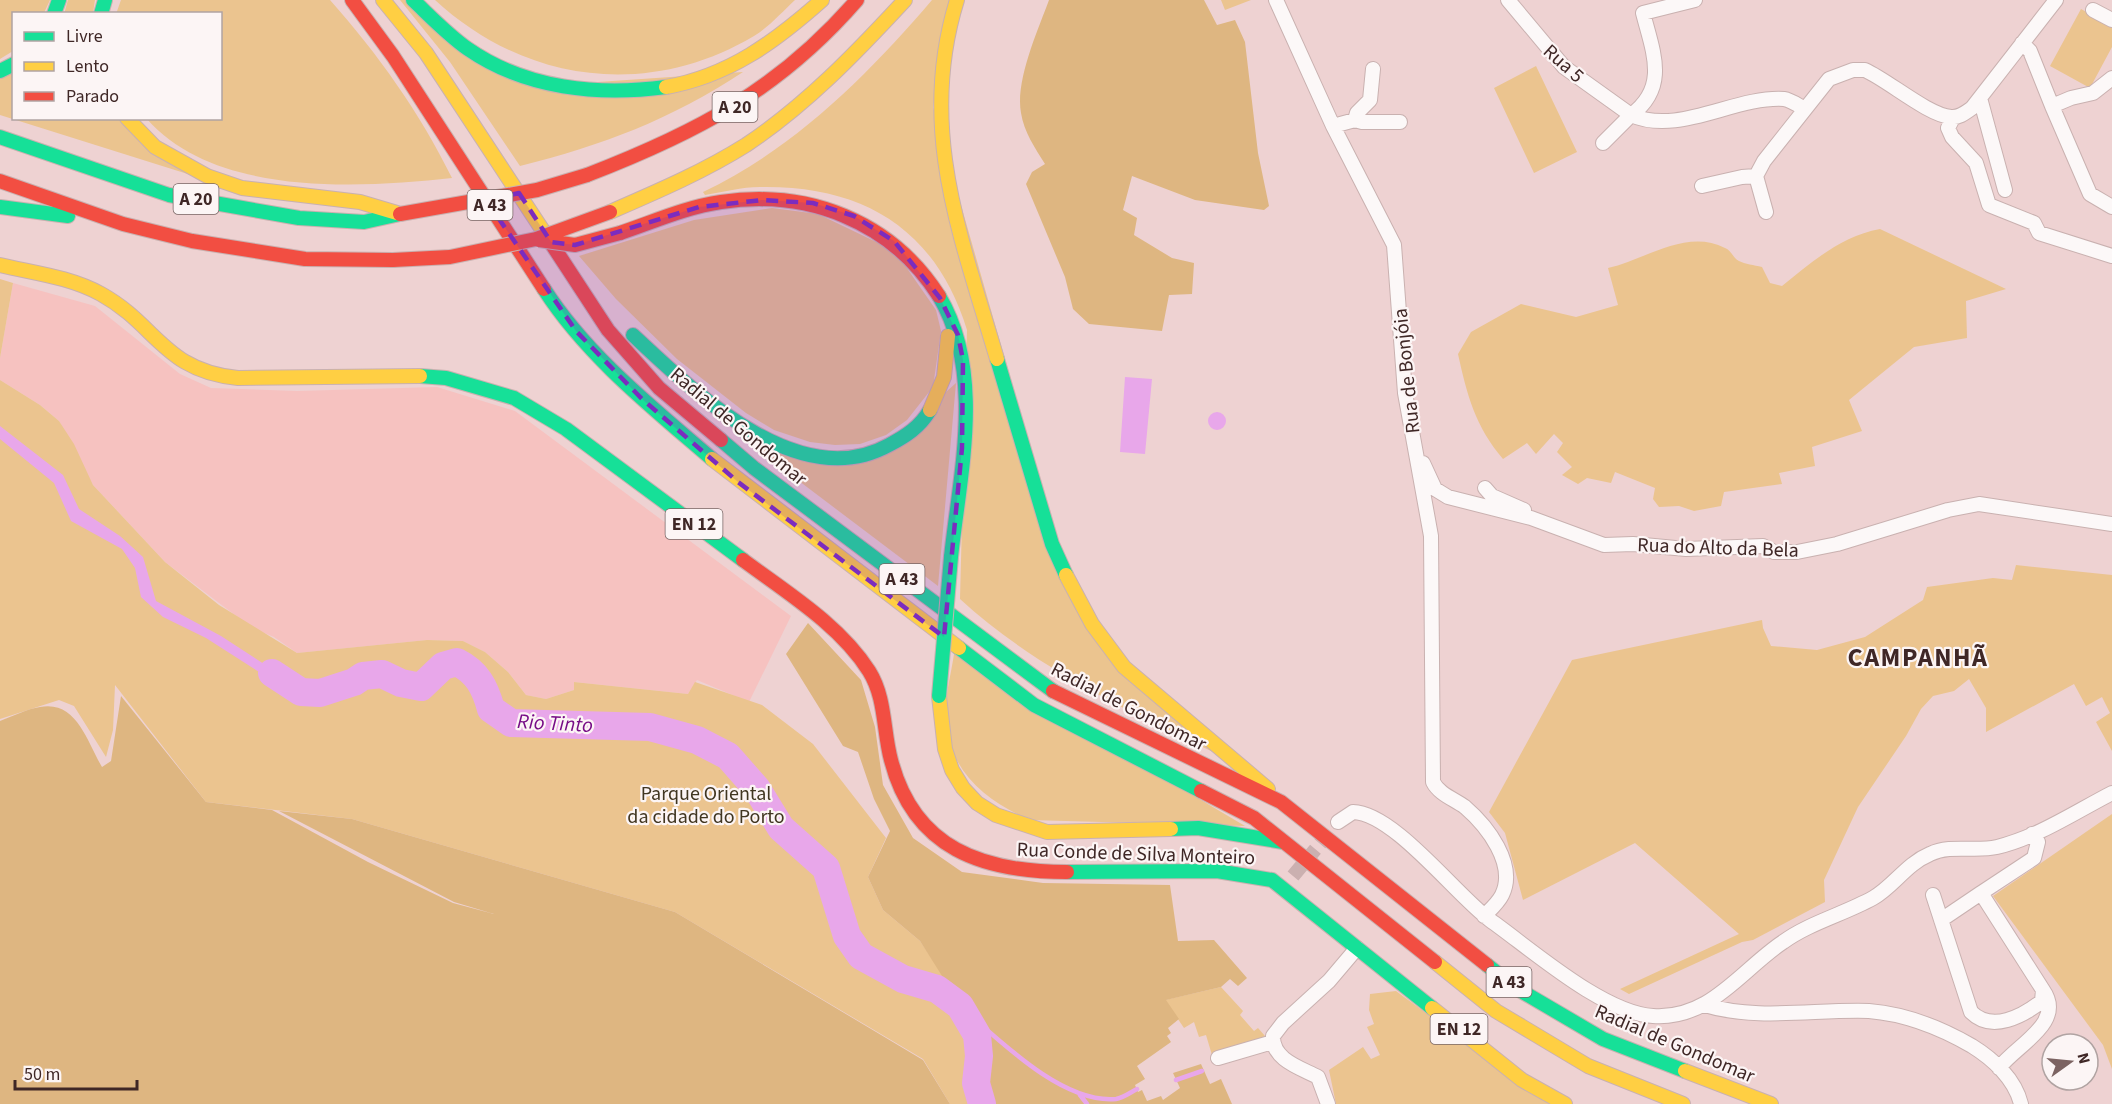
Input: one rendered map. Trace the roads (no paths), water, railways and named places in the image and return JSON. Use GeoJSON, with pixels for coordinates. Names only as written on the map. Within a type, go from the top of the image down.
{"type":"FeatureCollection","features":[{"type":"Feature","properties":{"kind":"main road","name":"Radial de Gondomar"},"geometry":{"type":"LineString","coordinates":[[352,0],[393,56],[548,294],[576,331],[641,398],[738,482],[1034,705],[1254,818],[1496,1011],[1588,1066],[1683,1104]]}},
{"type":"Feature","properties":{"kind":"main road","name":"Radial de Gondomar"},"geometry":{"type":"LineString","coordinates":[[383,0],[426,53],[608,330],[659,388],[754,468],[1045,687],[1281,802],[1516,988],[1603,1039],[1771,1104]]}},
{"type":"Feature","properties":{"kind":"main road"},"geometry":{"type":"LineString","coordinates":[[413,0],[453,38],[495,64],[565,88],[621,92],[656,90],[682,84],[736,64],[787,31],[822,0]]}},
{"type":"Feature","properties":{"kind":"main road","name":"A 20"},"geometry":{"type":"LineString","coordinates":[[0,137],[169,195],[299,218],[364,222],[537,190],[650,152],[743,102],[785,73],[818,43],[857,0]]}},
{"type":"Feature","properties":{"kind":"main road","name":"A 20"},"geometry":{"type":"LineString","coordinates":[[0,181],[123,224],[192,241],[305,259],[393,260],[450,257],[536,239],[610,212],[718,161],[764,132],[805,101],[864,46],[905,0]]}},
{"type":"Feature","properties":{"kind":"main road"},"geometry":{"type":"LineString","coordinates":[[957,0],[948,26],[939,73],[938,120],[942,160],[952,208],[1052,544],[1075,595],[1097,633],[1124,666],[1155,696],[1251,772],[1281,802]]}},
{"type":"Feature","properties":{"kind":"main road"},"geometry":{"type":"LineString","coordinates":[[129,120],[155,147],[207,176],[243,188],[360,202],[400,214]]}},
{"type":"Feature","properties":{"kind":"main road"},"geometry":{"type":"LineString","coordinates":[[536,239],[575,246],[722,202],[762,200],[813,203],[854,216],[894,241],[926,275],[940,297],[958,334],[965,390],[939,696],[942,747],[961,787],[976,802],[997,816],[1022,827],[1047,832],[1198,828],[1283,842]]}},
{"type":"Feature","properties":{"kind":"main road"},"geometry":{"type":"LineString","coordinates":[[0,207],[123,224]]}},
{"type":"Feature","properties":{"kind":"main road","name":"Rua Conde de Silva Monteiro"},"geometry":{"type":"LineString","coordinates":[[0,265],[77,284],[99,293],[118,304],[180,359],[210,375],[238,378],[413,375],[446,378],[514,398],[557,424],[786,592],[852,646],[871,674],[883,710],[891,760],[908,803],[935,835],[966,857],[1004,868],[1056,872],[1217,871],[1265,877],[1283,886]]}},
{"type":"Feature","properties":{"kind":"main road"},"geometry":{"type":"LineString","coordinates":[[578,283],[660,361],[718,408],[759,436],[793,450],[825,459],[876,453],[907,435],[925,420],[937,401],[948,356],[940,297]]}},
{"type":"Feature","properties":{"kind":"main road","name":"EN 12"},"geometry":{"type":"LineString","coordinates":[[1283,886],[1522,1080],[1565,1104]]}},
{"type":"Feature","properties":{"kind":"street","name":"Rua de Bonjóia"},"geometry":{"type":"LineString","coordinates":[[1276,0],[1333,126],[1394,245],[1405,393],[1416,459],[1428,509],[1431,536],[1432,768],[1436,787],[1476,817],[1494,842],[1504,862],[1503,894],[1484,916]]}},
{"type":"Feature","properties":{"kind":"street","name":"Rua 5"},"geometry":{"type":"LineString","coordinates":[[1508,0],[1564,67],[1630,115]]}},
{"type":"Feature","properties":{"kind":"street"},"geometry":{"type":"LineString","coordinates":[[1603,142],[1641,107],[1651,93],[1656,78],[1643,13],[1695,0]]}},
{"type":"Feature","properties":{"kind":"street"},"geometry":{"type":"LineString","coordinates":[[2056,0],[1972,108],[1953,118],[1948,128],[1952,137],[1976,164],[1989,205],[2034,223],[2039,233],[2112,256]]}},
{"type":"Feature","properties":{"kind":"street"},"geometry":{"type":"LineString","coordinates":[[2093,10],[2112,20]]}},
{"type":"Feature","properties":{"kind":"street"},"geometry":{"type":"LineString","coordinates":[[2022,43],[2030,51],[2090,194],[2112,207]]}},
{"type":"Feature","properties":{"kind":"street"},"geometry":{"type":"LineString","coordinates":[[1355,120],[1357,113],[1372,97],[1372,69]]}},
{"type":"Feature","properties":{"kind":"street"},"geometry":{"type":"LineString","coordinates":[[1766,212],[1756,176],[1764,161],[1828,79],[1853,70],[1865,70],[1934,111],[1953,118]]}},
{"type":"Feature","properties":{"kind":"street"},"geometry":{"type":"LineString","coordinates":[[2052,106],[2071,98],[2093,93],[2112,78]]}},
{"type":"Feature","properties":{"kind":"street"},"geometry":{"type":"LineString","coordinates":[[1980,98],[2005,190]]}},
{"type":"Feature","properties":{"kind":"street"},"geometry":{"type":"LineString","coordinates":[[1630,115],[1644,121],[1669,120],[1786,99],[1805,109]]}},
{"type":"Feature","properties":{"kind":"street"},"geometry":{"type":"LineString","coordinates":[[1333,126],[1355,120],[1400,122]]}},
{"type":"Feature","properties":{"kind":"street"},"geometry":{"type":"LineString","coordinates":[[1702,186],[1756,176]]}},
{"type":"Feature","properties":{"kind":"street","name":"Rua do Alto da Bela"},"geometry":{"type":"LineString","coordinates":[[1416,459],[1424,464],[1435,489],[1448,497],[1544,522],[1604,545],[1686,549],[1763,546],[1774,552],[1786,553],[1838,543],[1948,510],[1979,504],[2112,524]]}},
{"type":"Feature","properties":{"kind":"street"},"geometry":{"type":"LineString","coordinates":[[1485,488],[1492,496],[1544,522]]}},
{"type":"Feature","properties":{"kind":"street"},"geometry":{"type":"LineString","coordinates":[[1338,822],[1353,812],[1375,818],[1440,872],[1484,916],[1564,974],[1622,1009],[1652,1016],[1666,1016],[1705,1005],[1725,991],[1782,942],[1874,897],[1908,867],[1928,854],[1950,849],[1993,848],[2032,834],[2112,793]]}},
{"type":"Feature","properties":{"kind":"street"},"geometry":{"type":"LineString","coordinates":[[1941,920],[2034,858],[2038,847],[2032,834]]}},
{"type":"Feature","properties":{"kind":"street"},"geometry":{"type":"LineString","coordinates":[[1283,886],[1293,876]]}},
{"type":"Feature","properties":{"kind":"street"},"geometry":{"type":"LineString","coordinates":[[1981,893],[2043,990],[2049,1005],[2046,1022],[2008,1056],[1999,1068]]}},
{"type":"Feature","properties":{"kind":"street"},"geometry":{"type":"LineString","coordinates":[[1933,895],[1974,1015],[1991,1021],[2015,1018],[2042,1001],[2043,990]]}},
{"type":"Feature","properties":{"kind":"street"},"geometry":{"type":"LineString","coordinates":[[1329,1104],[1318,1077],[1287,1061],[1273,1042],[1274,1032],[1329,981],[1357,948]]}},
{"type":"Feature","properties":{"kind":"street"},"geometry":{"type":"LineString","coordinates":[[1705,1005],[1738,1010],[1824,1013],[1870,1011],[1925,1023],[1953,1034],[1987,1055],[2018,1092],[2020,1104]]}},
{"type":"Feature","properties":{"kind":"street"},"geometry":{"type":"LineString","coordinates":[[1218,1058],[1273,1042]]}},
{"type":"Feature","properties":{"kind":"waterway","name":"Rio Tinto"},"geometry":{"type":"LineString","coordinates":[[272,673],[301,692],[320,693],[354,682],[363,676],[382,674],[401,683],[421,687],[443,666],[457,662],[475,675],[486,694],[491,709],[511,723],[650,727],[697,740],[728,756],[757,789],[781,828],[826,868],[847,936],[861,956],[903,979],[937,989],[960,1006],[977,1035],[979,1056],[976,1083],[982,1104]]}},
{"type":"Feature","properties":{"kind":"waterway"},"geometry":{"type":"LineString","coordinates":[[960,1006],[1032,1067],[1074,1091],[1095,1098],[1116,1099],[1137,1089]]}},
{"type":"Feature","properties":{"kind":"waterway"},"geometry":{"type":"LineString","coordinates":[[1176,1080],[1202,1071]]}},
{"type":"Feature","properties":{"kind":"waterway"},"geometry":{"type":"LineString","coordinates":[[1080,1095],[1087,1104]]}},
{"type":"Feature","properties":{"kind":"tunnel"},"geometry":{"type":"LineString","coordinates":[[1293,876],[1329,833]]}},
{"type":"Feature","properties":{"kind":"district","name":"CAMPANHÃ"},"geometry":{"type":"Point","coordinates":[1918,657]}},
{"type":"Feature","properties":{"kind":"park label","name":"Parque Oriental da cidade do Porto"},"geometry":{"type":"Point","coordinates":[706,804]}}]}
